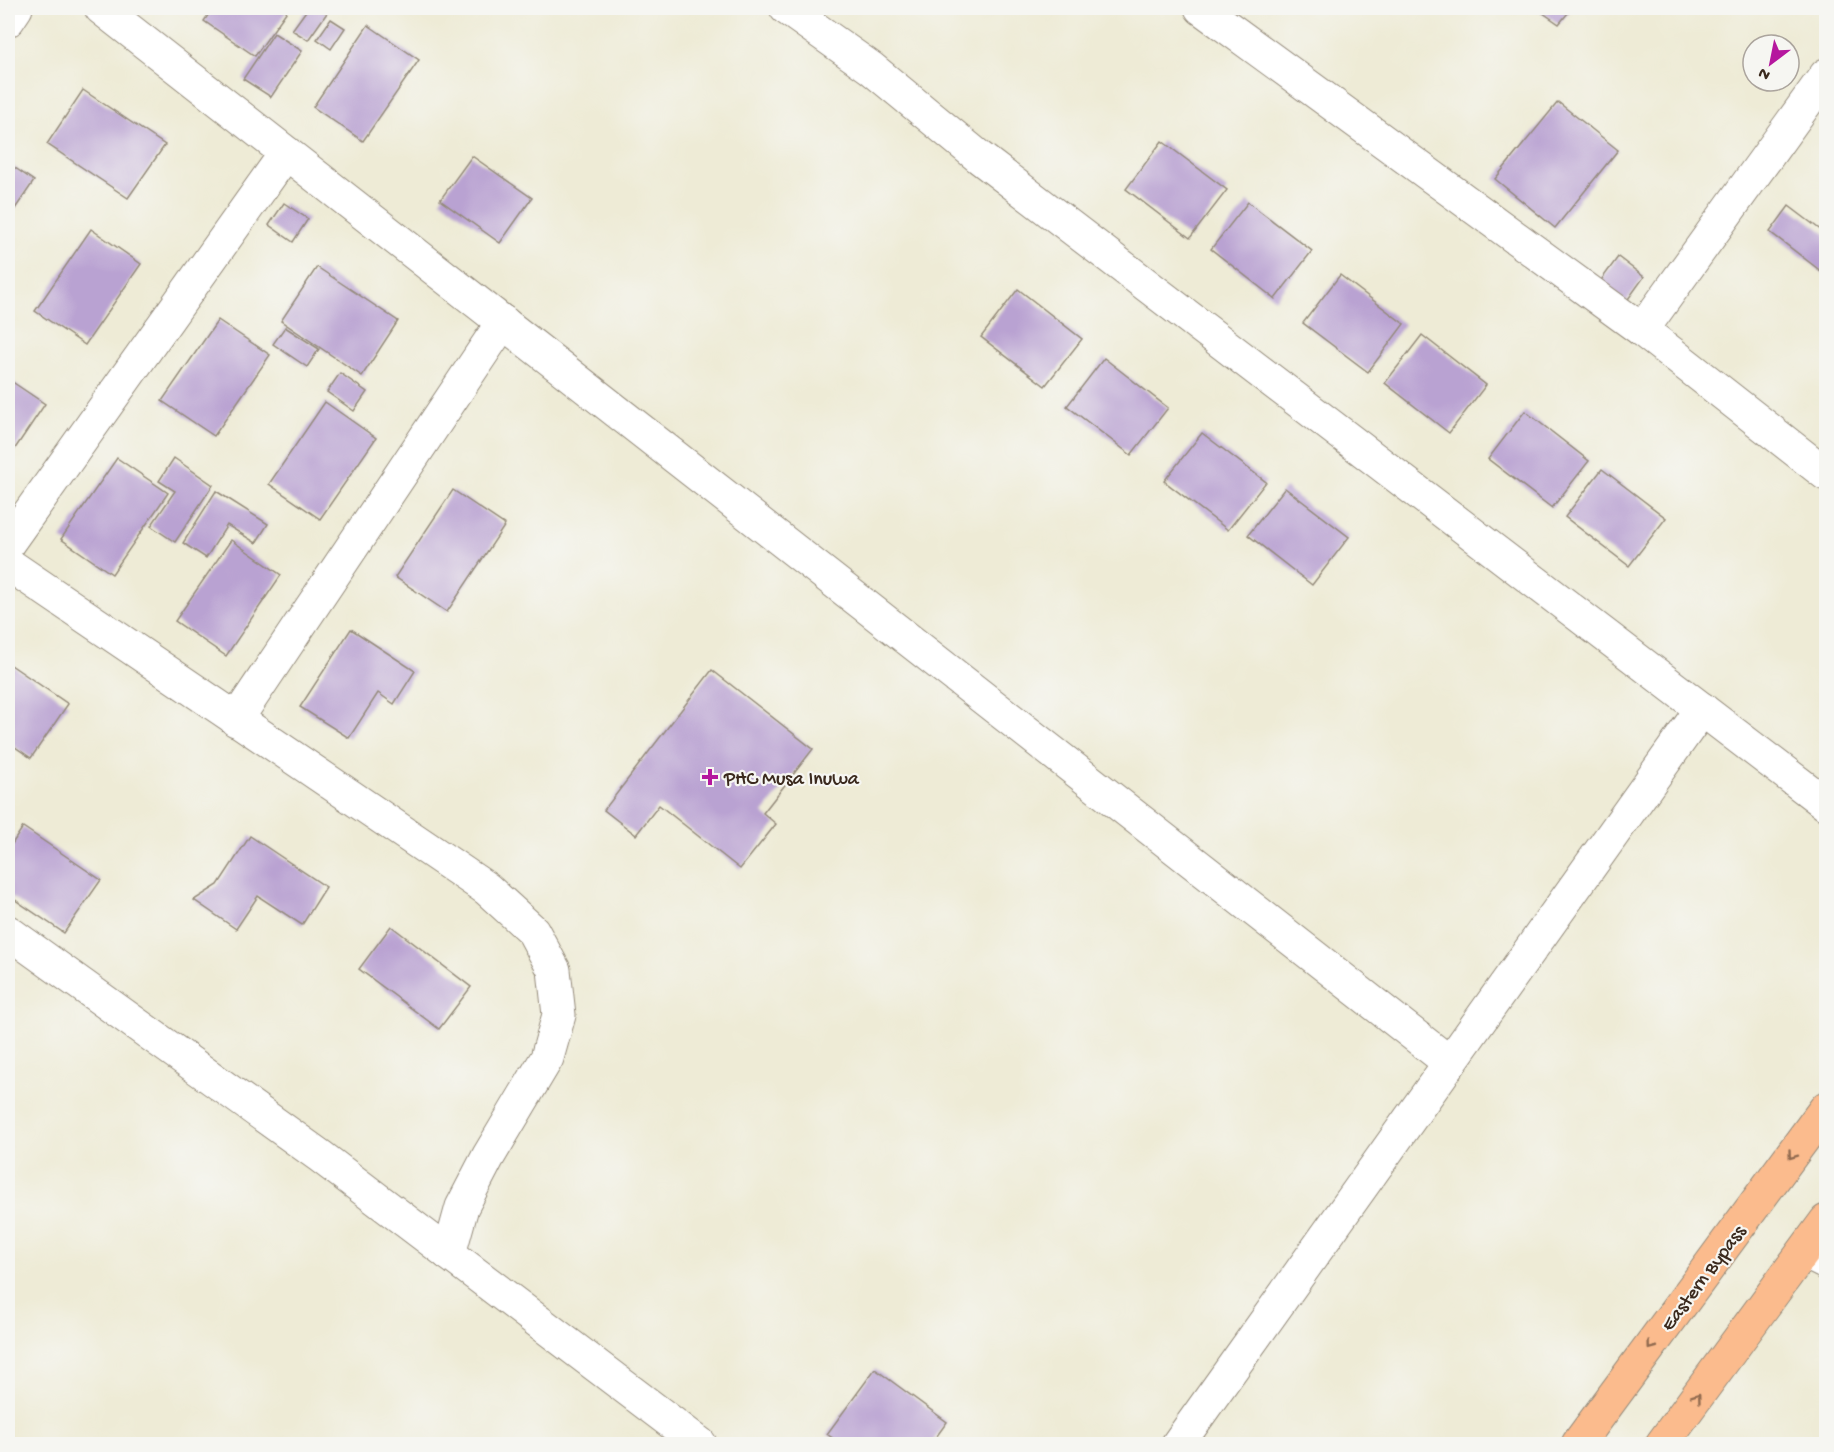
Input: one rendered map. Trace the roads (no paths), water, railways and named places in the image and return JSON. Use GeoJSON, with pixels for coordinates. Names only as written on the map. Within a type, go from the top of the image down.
{"type":"FeatureCollection","features":[{"type":"Feature","properties":{"kind":"main road","name":"Eastern Bypass"},"geometry":{"type":"LineString","coordinates":[[1578,1444],[1827,1108]]}},
{"type":"Feature","properties":{"kind":"main road"},"geometry":{"type":"LineString","coordinates":[[1662,1444],[1815,1257],[1827,1221]]}},
{"type":"Feature","properties":{"kind":"street"},"geometry":{"type":"LineString","coordinates":[[8,20],[16,8]]}},
{"type":"Feature","properties":{"kind":"street"},"geometry":{"type":"LineString","coordinates":[[101,8],[1450,1063]]}},
{"type":"Feature","properties":{"kind":"street"},"geometry":{"type":"LineString","coordinates":[[786,8],[871,68],[989,164],[1827,804]]}},
{"type":"Feature","properties":{"kind":"street"},"geometry":{"type":"LineString","coordinates":[[1201,8],[1642,330],[1827,474]]}},
{"type":"Feature","properties":{"kind":"street"},"geometry":{"type":"LineString","coordinates":[[1642,330],[1827,75]]}},
{"type":"Feature","properties":{"kind":"street"},"geometry":{"type":"LineString","coordinates":[[8,543],[286,153]]}},
{"type":"Feature","properties":{"kind":"street"},"geometry":{"type":"LineString","coordinates":[[236,720],[502,322]]}},
{"type":"Feature","properties":{"kind":"street"},"geometry":{"type":"LineString","coordinates":[[8,564],[487,889],[533,931],[554,970],[559,1015],[547,1058],[488,1157],[462,1207],[449,1254]]}},
{"type":"Feature","properties":{"kind":"street"},"geometry":{"type":"LineString","coordinates":[[1178,1444],[1702,709]]}},
{"type":"Feature","properties":{"kind":"street"},"geometry":{"type":"LineString","coordinates":[[8,932],[320,1156],[700,1444]]}},
{"type":"Feature","properties":{"kind":"place","name":"PHC Musa Inuwa"},"geometry":{"type":"Point","coordinates":[710,777]}}]}
